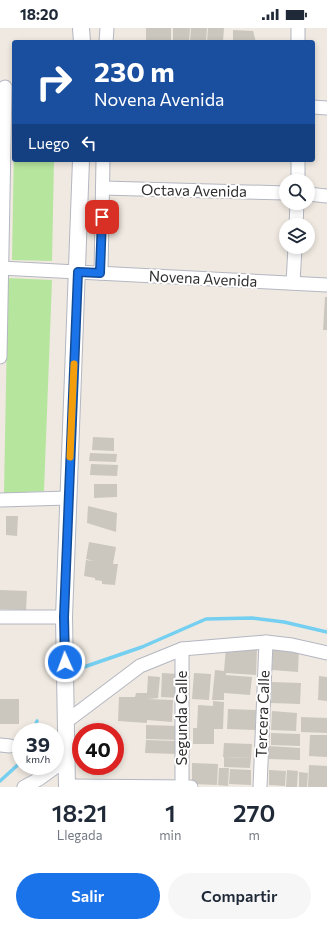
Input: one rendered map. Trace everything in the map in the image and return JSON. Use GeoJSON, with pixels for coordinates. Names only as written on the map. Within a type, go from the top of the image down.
{"type":"FeatureCollection","features":[{"type":"Feature","properties":{"kind":"street"},"geometry":{"type":"LineString","coordinates":[[81,28],[82,40]]}},
{"type":"Feature","properties":{"kind":"street"},"geometry":{"type":"LineString","coordinates":[[106,40],[107,28]]}},
{"type":"Feature","properties":{"kind":"street"},"geometry":{"type":"LineString","coordinates":[[298,28],[298,40]]}},
{"type":"Feature","properties":{"kind":"street"},"geometry":{"type":"LineString","coordinates":[[0,357],[2,175],[6,87]]}},
{"type":"Feature","properties":{"kind":"street"},"geometry":{"type":"LineString","coordinates":[[315,107],[327,108]]}},
{"type":"Feature","properties":{"kind":"street"},"geometry":{"type":"LineString","coordinates":[[81,162],[64,617],[68,786],[186,787]]}},
{"type":"Feature","properties":{"kind":"street"},"geometry":{"type":"LineString","coordinates":[[100,273],[103,162]]}},
{"type":"Feature","properties":{"kind":"street"},"geometry":{"type":"LineString","coordinates":[[298,162],[298,174]]}},
{"type":"Feature","properties":{"kind":"street","name":"Octava Avenida"},"geometry":{"type":"LineString","coordinates":[[102,188],[279,193]]}},
{"type":"Feature","properties":{"kind":"street"},"geometry":{"type":"LineString","coordinates":[[315,195],[327,196]]}},
{"type":"Feature","properties":{"kind":"street"},"geometry":{"type":"LineString","coordinates":[[293,283],[295,254]]}},
{"type":"Feature","properties":{"kind":"street","name":"Novena Avenida"},"geometry":{"type":"LineString","coordinates":[[1,268],[327,285]]}},
{"type":"Feature","properties":{"kind":"street"},"geometry":{"type":"LineString","coordinates":[[0,500],[68,498]]}},
{"type":"Feature","properties":{"kind":"street"},"geometry":{"type":"LineString","coordinates":[[0,617],[64,617]]}},
{"type":"Feature","properties":{"kind":"street"},"geometry":{"type":"LineString","coordinates":[[67,721],[140,666],[182,649],[266,642],[292,645],[327,653]]}},
{"type":"Feature","properties":{"kind":"street","name":"Tercera Calle"},"geometry":{"type":"LineString","coordinates":[[260,787],[266,642]]}},
{"type":"Feature","properties":{"kind":"street","name":"Segunda Calle"},"geometry":{"type":"LineString","coordinates":[[182,649],[186,787]]}},
{"type":"Feature","properties":{"kind":"street"},"geometry":{"type":"LineString","coordinates":[[24,787],[39,779],[68,758]]}},
{"type":"Feature","properties":{"kind":"green space"},"geometry":{"type":"Polygon","coordinates":[[[14,162],[54,162],[52,261],[12,260],[14,162]]]}},
{"type":"Feature","properties":{"kind":"green space"},"geometry":{"type":"Polygon","coordinates":[[[8,278],[52,280],[44,491],[4,493],[8,278]]]}},
{"type":"Feature","properties":{"kind":"building"},"geometry":{"type":"Polygon","coordinates":[[[146,28],[171,28],[171,40],[146,40],[146,28]]]}},
{"type":"Feature","properties":{"kind":"building"},"geometry":{"type":"Polygon","coordinates":[[[173,28],[190,28],[189,40],[173,40],[173,28]]]}},
{"type":"Feature","properties":{"kind":"building"},"geometry":{"type":"Polygon","coordinates":[[[191,28],[207,28],[206,40],[190,40],[191,28]]]}},
{"type":"Feature","properties":{"kind":"building"},"geometry":{"type":"Polygon","coordinates":[[[208,28],[224,28],[223,40],[207,40],[208,28]]]}},
{"type":"Feature","properties":{"kind":"building"},"geometry":{"type":"Polygon","coordinates":[[[233,30],[253,31],[255,40],[233,40],[233,30]]]}},
{"type":"Feature","properties":{"kind":"building"},"geometry":{"type":"Polygon","coordinates":[[[325,297],[327,297],[327,330],[323,330],[325,297]]]}},
{"type":"Feature","properties":{"kind":"building"},"geometry":{"type":"Polygon","coordinates":[[[93,437],[114,438],[114,451],[92,450],[93,437]]]}},
{"type":"Feature","properties":{"kind":"building"},"geometry":{"type":"Polygon","coordinates":[[[90,453],[117,454],[116,462],[89,461],[90,453]]]}},
{"type":"Feature","properties":{"kind":"building"},"geometry":{"type":"Polygon","coordinates":[[[91,464],[118,465],[117,476],[90,475],[91,464]]]}},
{"type":"Feature","properties":{"kind":"building"},"geometry":{"type":"Polygon","coordinates":[[[94,484],[117,484],[117,497],[94,498],[94,484]]]}},
{"type":"Feature","properties":{"kind":"building"},"geometry":{"type":"Polygon","coordinates":[[[88,506],[117,513],[116,532],[87,523],[88,506]]]}},
{"type":"Feature","properties":{"kind":"building"},"geometry":{"type":"Polygon","coordinates":[[[6,516],[18,516],[17,536],[6,535],[6,516]]]}},
{"type":"Feature","properties":{"kind":"building"},"geometry":{"type":"Polygon","coordinates":[[[89,542],[116,547],[113,564],[118,564],[115,585],[102,584],[102,581],[84,576],[86,560],[94,561],[86,559],[89,542]]]}},
{"type":"Feature","properties":{"kind":"building"},"geometry":{"type":"Polygon","coordinates":[[[0,590],[27,591],[26,610],[0,609],[0,590]]]}},
{"type":"Feature","properties":{"kind":"building"},"geometry":{"type":"Polygon","coordinates":[[[273,646],[299,648],[298,672],[272,670],[273,646]]]}},
{"type":"Feature","properties":{"kind":"building"},"geometry":{"type":"Polygon","coordinates":[[[226,647],[257,649],[256,675],[226,673],[226,675],[252,677],[250,695],[224,693],[224,700],[212,700],[215,670],[224,671],[226,647]]]}},
{"type":"Feature","properties":{"kind":"building"},"geometry":{"type":"Polygon","coordinates":[[[162,673],[179,674],[178,698],[161,697],[162,673]]]}},
{"type":"Feature","properties":{"kind":"building"},"geometry":{"type":"Polygon","coordinates":[[[194,673],[211,674],[209,700],[192,699],[194,673]]]}},
{"type":"Feature","properties":{"kind":"building"},"geometry":{"type":"Polygon","coordinates":[[[148,676],[160,677],[158,698],[148,699],[173,700],[172,722],[147,720],[147,723],[118,721],[119,697],[135,697],[136,693],[147,693],[148,676]]]}},
{"type":"Feature","properties":{"kind":"building"},"geometry":{"type":"Polygon","coordinates":[[[319,676],[327,677],[327,701],[318,700],[319,676]]]}},
{"type":"Feature","properties":{"kind":"building"},"geometry":{"type":"Polygon","coordinates":[[[272,682],[301,683],[300,704],[271,703],[272,682]]]}},
{"type":"Feature","properties":{"kind":"building"},"geometry":{"type":"Polygon","coordinates":[[[0,699],[19,699],[19,723],[0,724],[0,699]]]}},
{"type":"Feature","properties":{"kind":"building"},"geometry":{"type":"Polygon","coordinates":[[[213,701],[224,702],[223,729],[214,729],[214,744],[193,744],[193,728],[197,728],[198,705],[213,706],[213,701]]]}},
{"type":"Feature","properties":{"kind":"building"},"geometry":{"type":"Polygon","coordinates":[[[228,709],[256,710],[255,730],[227,729],[228,709]]]}},
{"type":"Feature","properties":{"kind":"building"},"geometry":{"type":"Polygon","coordinates":[[[272,711],[297,713],[296,731],[271,730],[272,711]]]}},
{"type":"Feature","properties":{"kind":"building"},"geometry":{"type":"Polygon","coordinates":[[[301,717],[327,718],[327,733],[301,732],[301,717]]]}},
{"type":"Feature","properties":{"kind":"building"},"geometry":{"type":"Polygon","coordinates":[[[146,725],[178,726],[178,740],[146,739],[146,725]]]}},
{"type":"Feature","properties":{"kind":"building"},"geometry":{"type":"Polygon","coordinates":[[[271,733],[300,734],[300,746],[271,745],[271,733]]]}},
{"type":"Feature","properties":{"kind":"building"},"geometry":{"type":"Polygon","coordinates":[[[310,735],[327,735],[327,757],[309,756],[310,735]]]}},
{"type":"Feature","properties":{"kind":"building"},"geometry":{"type":"Polygon","coordinates":[[[146,740],[177,741],[177,754],[145,753],[146,740]]]}},
{"type":"Feature","properties":{"kind":"building"},"geometry":{"type":"Polygon","coordinates":[[[224,743],[252,744],[251,758],[223,757],[224,743]]]}},
{"type":"Feature","properties":{"kind":"building"},"geometry":{"type":"Polygon","coordinates":[[[269,746],[300,748],[300,760],[269,759],[269,746]]]}},
{"type":"Feature","properties":{"kind":"building"},"geometry":{"type":"Polygon","coordinates":[[[224,757],[251,758],[250,768],[224,767],[224,757]]]}},
{"type":"Feature","properties":{"kind":"building"},"geometry":{"type":"Polygon","coordinates":[[[192,763],[218,764],[217,785],[192,784],[192,763]]]}},
{"type":"Feature","properties":{"kind":"building"},"geometry":{"type":"Polygon","coordinates":[[[309,765],[327,766],[327,787],[308,787],[309,765]]]}},
{"type":"Feature","properties":{"kind":"building"},"geometry":{"type":"Polygon","coordinates":[[[219,768],[229,768],[228,786],[218,785],[219,768]]]}},
{"type":"Feature","properties":{"kind":"building"},"geometry":{"type":"Polygon","coordinates":[[[230,769],[251,770],[251,785],[229,784],[230,769]]]}},
{"type":"Feature","properties":{"kind":"building"},"geometry":{"type":"Polygon","coordinates":[[[269,770],[286,771],[285,786],[269,785],[269,770]]]}},
{"type":"Feature","properties":{"kind":"building"},"geometry":{"type":"Polygon","coordinates":[[[287,770],[298,771],[297,787],[286,787],[287,770]]]}},
{"type":"Feature","properties":{"kind":"building"},"geometry":{"type":"Polygon","coordinates":[[[299,772],[308,773],[307,787],[299,787],[299,772]]]}},
{"type":"Feature","properties":{"kind":"waterway"},"geometry":{"type":"LineString","coordinates":[[81,668],[142,647],[206,619],[252,618],[284,622],[327,632]]}},
{"type":"Feature","properties":{"kind":"waterway"},"geometry":{"type":"LineString","coordinates":[[0,781],[12,770]]}},
{"type":"Feature","properties":{"kind":"slow traffic"},"geometry":{"type":"LineString","coordinates":[[70,457],[74,364]]}},
{"type":"Feature","properties":{"kind":"route"},"geometry":{"type":"LineString","coordinates":[[65,662],[64,617],[78,272],[100,273],[102,217]]}}]}
